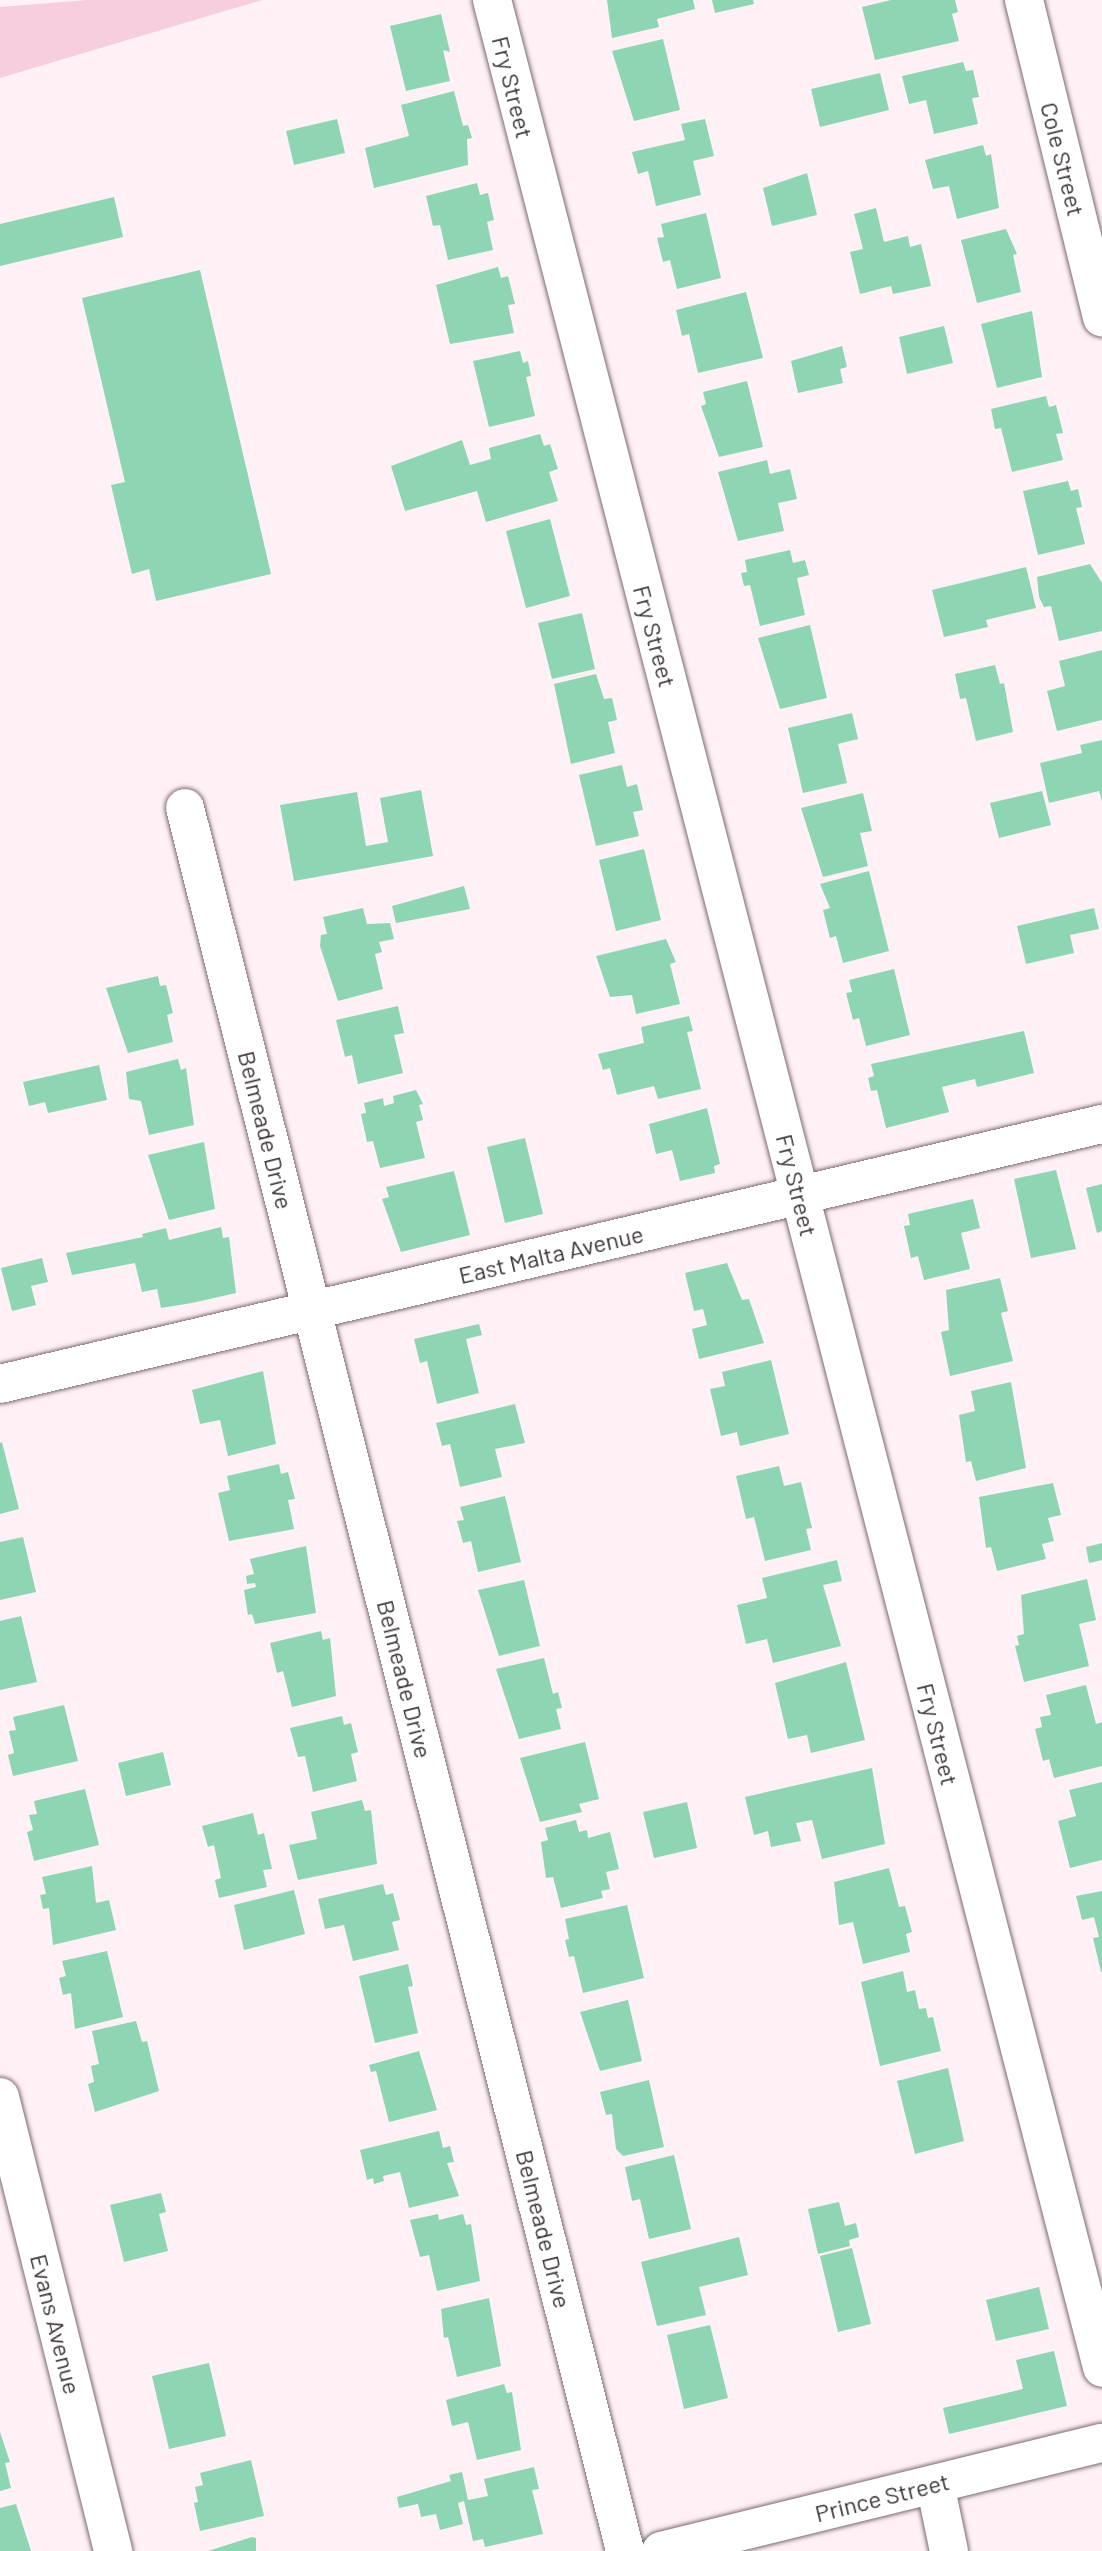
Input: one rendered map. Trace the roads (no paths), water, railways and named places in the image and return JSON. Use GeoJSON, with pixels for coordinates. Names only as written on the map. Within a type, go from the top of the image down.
{"type":"FeatureCollection","features":[{"type":"Feature","properties":{"kind":"street","name":"Cole Street"},"geometry":{"type":"LineString","coordinates":[[1024,0],[1102,318]]}},
{"type":"Feature","properties":{"kind":"street","name":"Fry Street"},"geometry":{"type":"LineString","coordinates":[[491,1],[1102,2368]]}},
{"type":"Feature","properties":{"kind":"street","name":"Belmeade Drive"},"geometry":{"type":"LineString","coordinates":[[185,808],[625,2551]]}},
{"type":"Feature","properties":{"kind":"street","name":"East Malta Avenue"},"geometry":{"type":"LineString","coordinates":[[0,1384],[1102,1124]]}},
{"type":"Feature","properties":{"kind":"street","name":"Evans Avenue"},"geometry":{"type":"LineString","coordinates":[[0,2097],[113,2551]]}},
{"type":"Feature","properties":{"kind":"street","name":"Prince Street"},"geometry":{"type":"LineString","coordinates":[[661,2551],[764,2539],[935,2484],[1102,2443]]}},
{"type":"Feature","properties":{"kind":"street"},"geometry":{"type":"LineString","coordinates":[[935,2484],[949,2551]]}}]}
